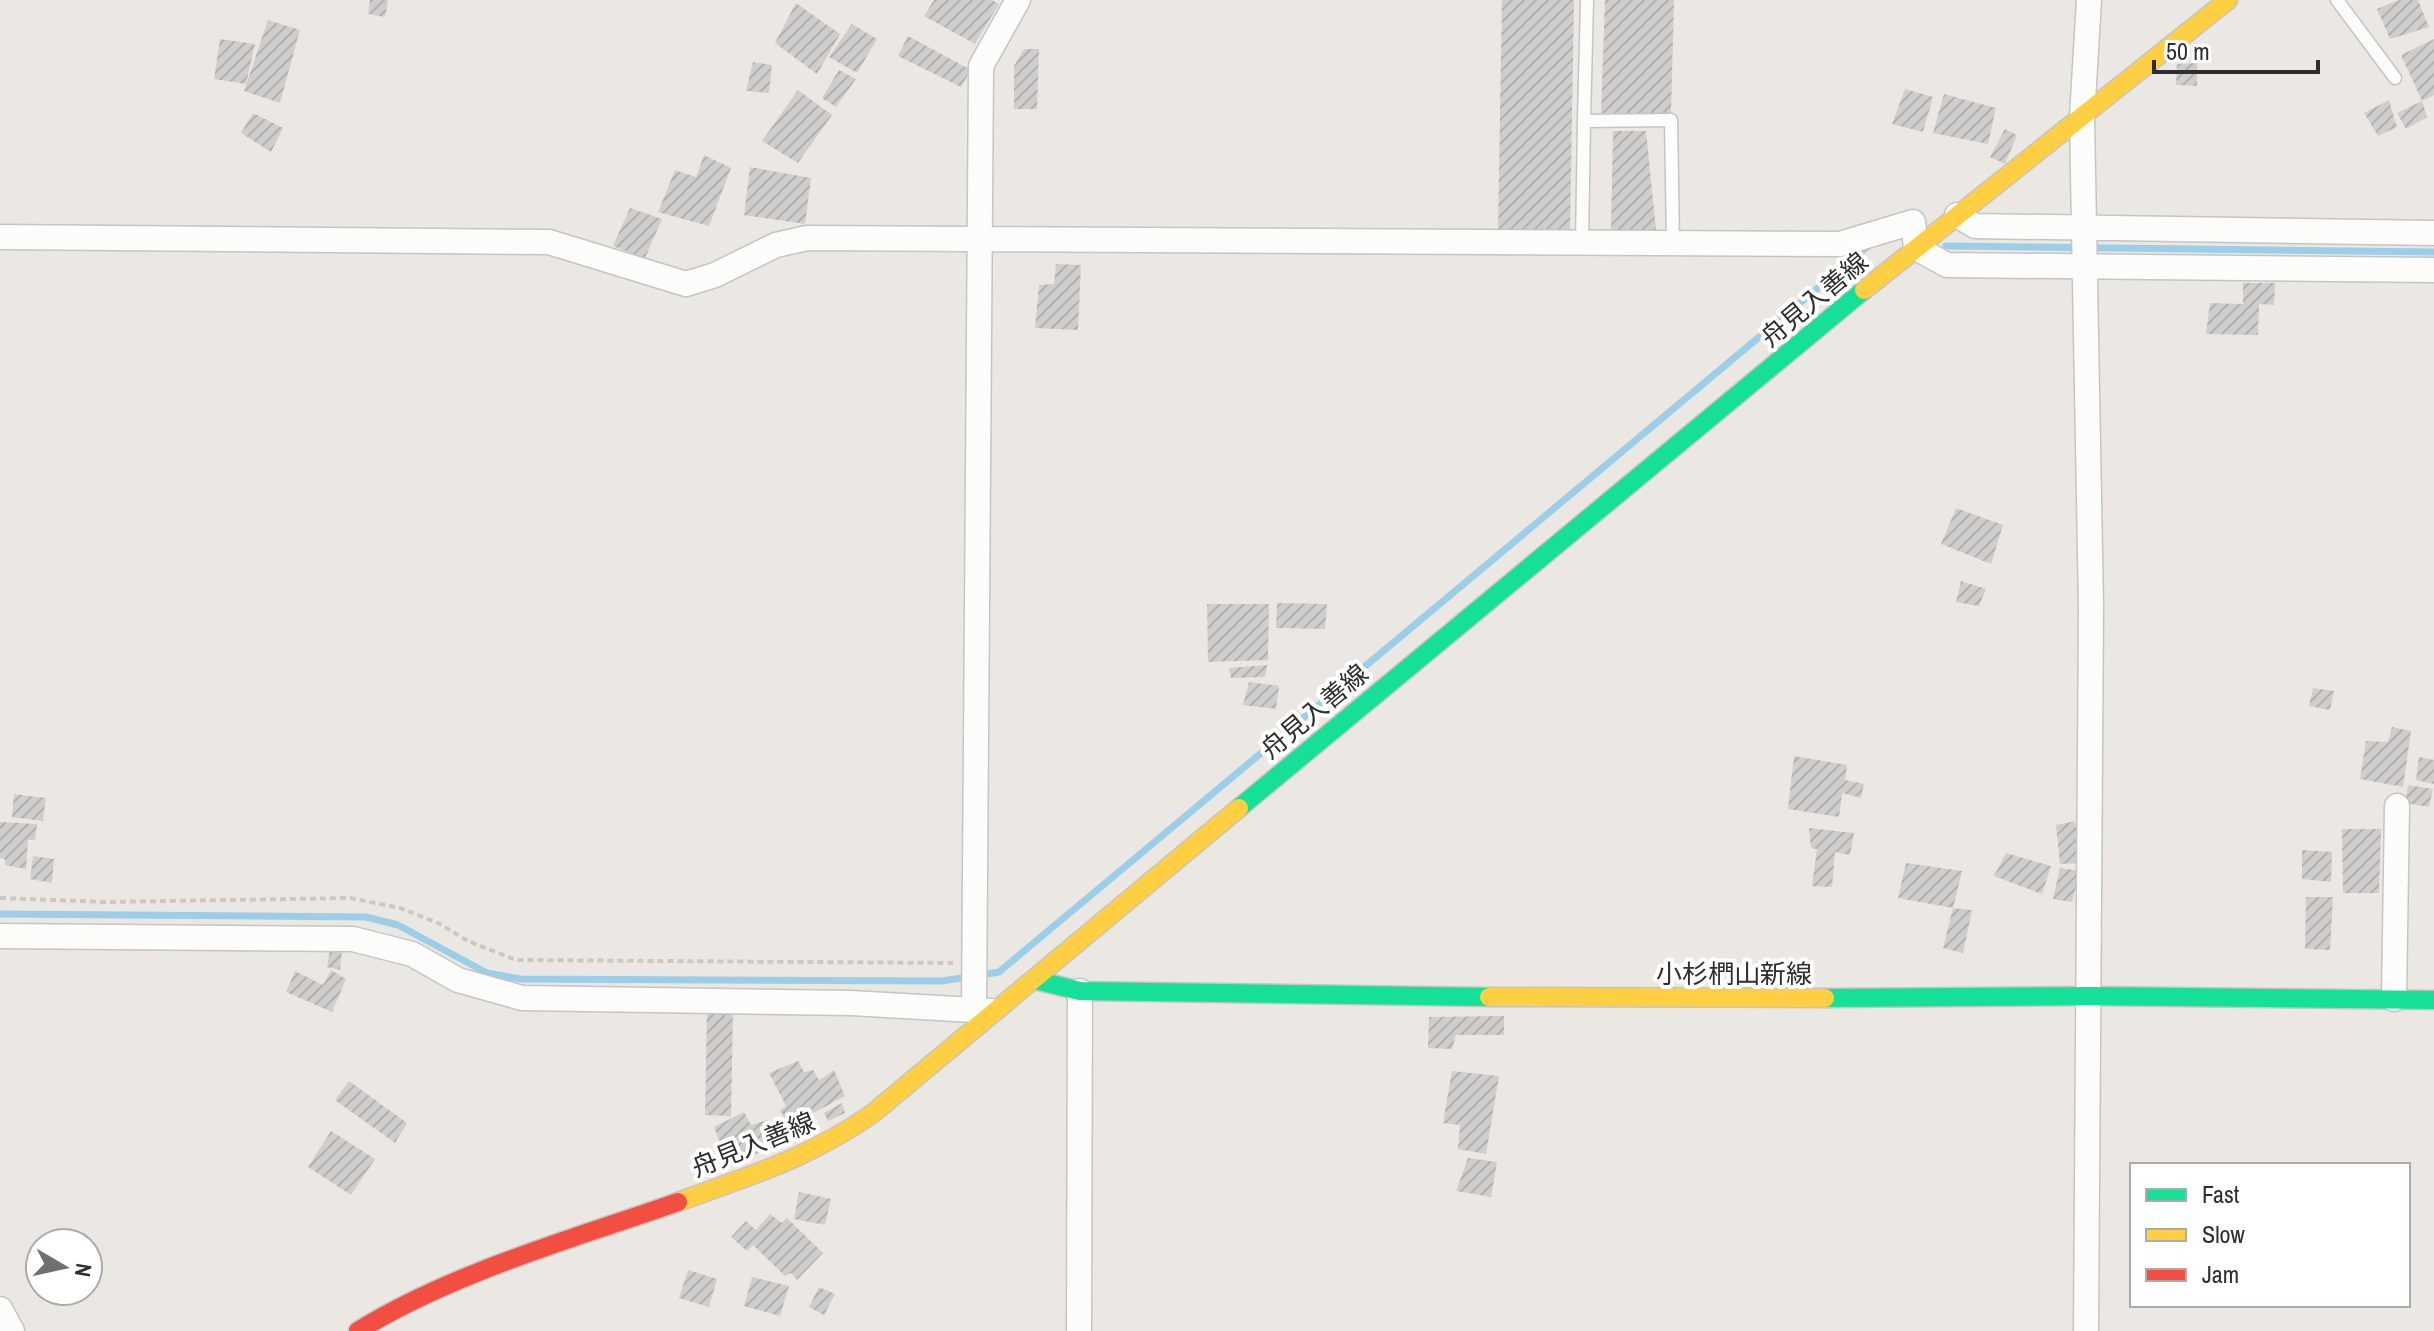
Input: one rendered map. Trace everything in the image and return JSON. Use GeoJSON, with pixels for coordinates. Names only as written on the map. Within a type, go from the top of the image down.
{"type":"FeatureCollection","features":[{"type":"Feature","properties":{"kind":"main road","name":"舟見入善線"},"geometry":{"type":"LineString","coordinates":[[358,1331],[395,1308],[476,1274],[796,1159],[839,1137],[872,1114],[984,1010],[1035,980],[1117,908],[1547,551],[1916,248],[2228,0]]}},
{"type":"Feature","properties":{"kind":"main road","name":"小杉椚山新線"},"geometry":{"type":"LineString","coordinates":[[1035,980],[1080,991],[1585,999],[2088,996],[2434,1000]]}},
{"type":"Feature","properties":{"kind":"street"},"geometry":{"type":"LineString","coordinates":[[0,936],[353,939],[412,954],[458,980],[522,998],[851,1003],[984,1010],[975,964],[981,66],[1018,0]]}},
{"type":"Feature","properties":{"kind":"street"},"geometry":{"type":"LineString","coordinates":[[2086,1331],[2091,607],[2082,117],[2089,0]]}},
{"type":"Feature","properties":{"kind":"street"},"geometry":{"type":"LineString","coordinates":[[1957,215],[1975,226],[2084,248],[2434,270]]}},
{"type":"Feature","properties":{"kind":"street"},"geometry":{"type":"LineString","coordinates":[[0,237],[549,242],[686,284],[715,275],[776,245],[807,238],[1840,244],[1913,222],[1916,248],[1947,265],[2084,248],[2434,233]]}},
{"type":"Feature","properties":{"kind":"street"},"geometry":{"type":"LineString","coordinates":[[2394,999],[2397,806]]}},
{"type":"Feature","properties":{"kind":"street"},"geometry":{"type":"LineString","coordinates":[[1079,1331],[1080,991]]}},
{"type":"Feature","properties":{"kind":"street"},"geometry":{"type":"LineString","coordinates":[[0,1309],[12,1331]]}},
{"type":"Feature","properties":{"kind":"lane"},"geometry":{"type":"LineString","coordinates":[[1582,243],[1587,0]]}},
{"type":"Feature","properties":{"kind":"lane"},"geometry":{"type":"LineString","coordinates":[[2337,0],[2395,78]]}},
{"type":"Feature","properties":{"kind":"lane"},"geometry":{"type":"LineString","coordinates":[[1584,121],[1671,120],[1673,243]]}},
{"type":"Feature","properties":{"kind":"path"},"geometry":{"type":"LineString","coordinates":[[0,898],[106,902],[350,898],[400,908],[516,960],[917,961],[975,964]]}},
{"type":"Feature","properties":{"kind":"building"},"geometry":{"type":"Polygon","coordinates":[[[370,0],[388,0],[385,17],[368,14],[370,0]]]}},
{"type":"Feature","properties":{"kind":"building"},"geometry":{"type":"Polygon","coordinates":[[[934,0],[992,0],[999,4],[975,44],[924,16],[934,0]]]}},
{"type":"Feature","properties":{"kind":"building"},"geometry":{"type":"Polygon","coordinates":[[[1502,0],[1574,0],[1570,230],[1498,230],[1502,0]]]}},
{"type":"Feature","properties":{"kind":"building"},"geometry":{"type":"Polygon","coordinates":[[[1605,0],[1674,0],[1671,113],[1601,113],[1605,0]]]}},
{"type":"Feature","properties":{"kind":"building"},"geometry":{"type":"Polygon","coordinates":[[[2399,0],[2418,0],[2429,27],[2390,39],[2377,9],[2399,0]]]}},
{"type":"Feature","properties":{"kind":"building"},"geometry":{"type":"Polygon","coordinates":[[[796,3],[840,34],[817,74],[775,43],[796,3]]]}},
{"type":"Feature","properties":{"kind":"building"},"geometry":{"type":"Polygon","coordinates":[[[268,20],[300,30],[280,103],[244,91],[268,20]]]}},
{"type":"Feature","properties":{"kind":"building"},"geometry":{"type":"Polygon","coordinates":[[[852,24],[877,39],[857,73],[829,57],[852,24]]]}},
{"type":"Feature","properties":{"kind":"building"},"geometry":{"type":"Polygon","coordinates":[[[908,36],[971,70],[961,87],[898,56],[908,36]]]}},
{"type":"Feature","properties":{"kind":"building"},"geometry":{"type":"Polygon","coordinates":[[[220,39],[255,44],[246,84],[214,79],[220,39]]]}},
{"type":"Feature","properties":{"kind":"building"},"geometry":{"type":"Polygon","coordinates":[[[2434,39],[2434,95],[2422,101],[2401,55],[2434,39]]]}},
{"type":"Feature","properties":{"kind":"building"},"geometry":{"type":"Polygon","coordinates":[[[1024,49],[1039,49],[1037,109],[1014,109],[1014,66],[1024,49]]]}},
{"type":"Feature","properties":{"kind":"building"},"geometry":{"type":"Polygon","coordinates":[[[753,62],[772,65],[769,93],[746,91],[753,62]]]}},
{"type":"Feature","properties":{"kind":"building"},"geometry":{"type":"Polygon","coordinates":[[[2197,63],[2197,86],[2176,85],[2177,64],[2197,63]]]}},
{"type":"Feature","properties":{"kind":"building"},"geometry":{"type":"Polygon","coordinates":[[[839,70],[856,79],[836,107],[822,98],[839,70]]]}},
{"type":"Feature","properties":{"kind":"building"},"geometry":{"type":"Polygon","coordinates":[[[1905,89],[1933,97],[1923,132],[1892,124],[1905,89]]]}},
{"type":"Feature","properties":{"kind":"building"},"geometry":{"type":"Polygon","coordinates":[[[798,90],[832,115],[798,163],[762,141],[798,90]]]}},
{"type":"Feature","properties":{"kind":"building"},"geometry":{"type":"Polygon","coordinates":[[[1944,94],[1996,108],[1988,144],[1933,133],[1944,94]]]}},
{"type":"Feature","properties":{"kind":"building"},"geometry":{"type":"Polygon","coordinates":[[[2389,100],[2397,127],[2378,136],[2364,113],[2389,100]]]}},
{"type":"Feature","properties":{"kind":"building"},"geometry":{"type":"Polygon","coordinates":[[[2422,101],[2427,117],[2406,129],[2397,113],[2422,101]]]}},
{"type":"Feature","properties":{"kind":"building"},"geometry":{"type":"Polygon","coordinates":[[[253,113],[283,128],[271,152],[241,133],[253,113]]]}},
{"type":"Feature","properties":{"kind":"building"},"geometry":{"type":"Polygon","coordinates":[[[2005,129],[2017,135],[2005,164],[1990,157],[2005,129]]]}},
{"type":"Feature","properties":{"kind":"building"},"geometry":{"type":"Polygon","coordinates":[[[1613,131],[1646,131],[1656,230],[1611,230],[1613,131]]]}},
{"type":"Feature","properties":{"kind":"building"},"geometry":{"type":"Polygon","coordinates":[[[704,155],[731,168],[709,226],[658,212],[675,170],[696,177],[704,155]]]}},
{"type":"Feature","properties":{"kind":"building"},"geometry":{"type":"Polygon","coordinates":[[[750,167],[811,178],[805,224],[744,215],[750,167]]]}},
{"type":"Feature","properties":{"kind":"building"},"geometry":{"type":"Polygon","coordinates":[[[630,208],[662,219],[645,258],[613,246],[630,208]]]}},
{"type":"Feature","properties":{"kind":"building"},"geometry":{"type":"Polygon","coordinates":[[[1056,264],[1081,265],[1078,330],[1035,328],[1039,285],[1054,284],[1056,264]]]}},
{"type":"Feature","properties":{"kind":"building"},"geometry":{"type":"Polygon","coordinates":[[[2243,283],[2275,283],[2274,305],[2259,304],[2258,335],[2206,334],[2210,303],[2243,304],[2243,283]]]}},
{"type":"Feature","properties":{"kind":"building"},"geometry":{"type":"Polygon","coordinates":[[[1956,508],[2003,525],[1991,564],[1941,544],[1956,508]]]}},
{"type":"Feature","properties":{"kind":"building"},"geometry":{"type":"Polygon","coordinates":[[[1961,581],[1986,589],[1979,606],[1956,602],[1961,581]]]}},
{"type":"Feature","properties":{"kind":"building"},"geometry":{"type":"Polygon","coordinates":[[[1277,603],[1327,604],[1325,629],[1276,628],[1277,603]]]}},
{"type":"Feature","properties":{"kind":"building"},"geometry":{"type":"Polygon","coordinates":[[[1207,604],[1269,604],[1268,660],[1208,662],[1207,604]]]}},
{"type":"Feature","properties":{"kind":"building"},"geometry":{"type":"Polygon","coordinates":[[[1267,665],[1265,677],[1231,678],[1229,668],[1267,665]]]}},
{"type":"Feature","properties":{"kind":"building"},"geometry":{"type":"Polygon","coordinates":[[[1249,682],[1279,686],[1276,709],[1243,705],[1249,682]]]}},
{"type":"Feature","properties":{"kind":"building"},"geometry":{"type":"Polygon","coordinates":[[[2313,688],[2334,691],[2330,710],[2309,706],[2313,688]]]}},
{"type":"Feature","properties":{"kind":"building"},"geometry":{"type":"Polygon","coordinates":[[[2392,727],[2411,731],[2403,787],[2360,779],[2366,741],[2388,742],[2392,727]]]}},
{"type":"Feature","properties":{"kind":"building"},"geometry":{"type":"Polygon","coordinates":[[[1794,756],[1847,765],[1845,780],[1864,784],[1861,798],[1842,793],[1839,817],[1788,809],[1794,756]]]}},
{"type":"Feature","properties":{"kind":"building"},"geometry":{"type":"Polygon","coordinates":[[[2419,757],[2434,760],[2434,784],[2416,780],[2419,757]]]}},
{"type":"Feature","properties":{"kind":"building"},"geometry":{"type":"Polygon","coordinates":[[[2408,785],[2433,789],[2429,807],[2405,803],[2408,785]]]}},
{"type":"Feature","properties":{"kind":"building"},"geometry":{"type":"Polygon","coordinates":[[[14,794],[46,798],[43,821],[12,817],[14,794]]]}},
{"type":"Feature","properties":{"kind":"building"},"geometry":{"type":"Polygon","coordinates":[[[2075,821],[2081,863],[2060,864],[2056,825],[2075,821]]]}},
{"type":"Feature","properties":{"kind":"building"},"geometry":{"type":"Polygon","coordinates":[[[0,822],[37,824],[35,840],[28,840],[26,869],[5,865],[5,859],[0,858],[0,822]]]}},
{"type":"Feature","properties":{"kind":"building"},"geometry":{"type":"Polygon","coordinates":[[[1809,828],[1854,833],[1850,855],[1835,852],[1832,887],[1812,886],[1817,849],[1811,848],[1809,828]]]}},
{"type":"Feature","properties":{"kind":"building"},"geometry":{"type":"Polygon","coordinates":[[[2342,829],[2381,829],[2379,893],[2343,893],[2342,829]]]}},
{"type":"Feature","properties":{"kind":"building"},"geometry":{"type":"Polygon","coordinates":[[[2302,850],[2332,852],[2331,882],[2302,879],[2302,850]]]}},
{"type":"Feature","properties":{"kind":"building"},"geometry":{"type":"Polygon","coordinates":[[[2006,853],[2051,866],[2042,894],[1994,876],[2006,853]]]}},
{"type":"Feature","properties":{"kind":"building"},"geometry":{"type":"Polygon","coordinates":[[[33,856],[54,859],[52,883],[30,879],[33,856]]]}},
{"type":"Feature","properties":{"kind":"building"},"geometry":{"type":"Polygon","coordinates":[[[1906,863],[1962,871],[1953,908],[1898,898],[1906,863]]]}},
{"type":"Feature","properties":{"kind":"building"},"geometry":{"type":"Polygon","coordinates":[[[2060,868],[2080,871],[2072,902],[2053,899],[2060,868]]]}},
{"type":"Feature","properties":{"kind":"building"},"geometry":{"type":"Polygon","coordinates":[[[2306,897],[2333,897],[2330,950],[2305,949],[2306,897]]]}},
{"type":"Feature","properties":{"kind":"building"},"geometry":{"type":"Polygon","coordinates":[[[1953,908],[1972,910],[1963,953],[1943,948],[1953,908]]]}},
{"type":"Feature","properties":{"kind":"building"},"geometry":{"type":"Polygon","coordinates":[[[330,949],[342,950],[340,970],[327,967],[330,949]]]}},
{"type":"Feature","properties":{"kind":"building"},"geometry":{"type":"Polygon","coordinates":[[[331,970],[346,979],[332,1012],[286,992],[295,971],[323,985],[331,970]]]}},
{"type":"Feature","properties":{"kind":"building"},"geometry":{"type":"Polygon","coordinates":[[[707,1012],[733,1012],[731,1116],[705,1115],[707,1012]]]}},
{"type":"Feature","properties":{"kind":"building"},"geometry":{"type":"Polygon","coordinates":[[[1504,1016],[1504,1035],[1456,1035],[1452,1049],[1428,1048],[1429,1017],[1504,1016]]]}},
{"type":"Feature","properties":{"kind":"building"},"geometry":{"type":"Polygon","coordinates":[[[798,1061],[804,1072],[813,1070],[819,1080],[834,1070],[845,1096],[789,1126],[780,1110],[786,1106],[769,1073],[798,1061]]]}},
{"type":"Feature","properties":{"kind":"building"},"geometry":{"type":"Polygon","coordinates":[[[1452,1071],[1499,1076],[1486,1154],[1458,1149],[1460,1125],[1443,1123],[1452,1071]]]}},
{"type":"Feature","properties":{"kind":"building"},"geometry":{"type":"Polygon","coordinates":[[[349,1081],[407,1123],[395,1143],[335,1100],[349,1081]]]}},
{"type":"Feature","properties":{"kind":"building"},"geometry":{"type":"Polygon","coordinates":[[[842,1103],[845,1113],[828,1121],[824,1113],[842,1103]]]}},
{"type":"Feature","properties":{"kind":"building"},"geometry":{"type":"Polygon","coordinates":[[[744,1112],[751,1125],[768,1120],[778,1145],[729,1166],[714,1127],[744,1112]]]}},
{"type":"Feature","properties":{"kind":"building"},"geometry":{"type":"Polygon","coordinates":[[[331,1131],[375,1159],[351,1195],[308,1167],[331,1131]]]}},
{"type":"Feature","properties":{"kind":"building"},"geometry":{"type":"Polygon","coordinates":[[[1468,1158],[1497,1162],[1491,1197],[1456,1191],[1468,1158]]]}},
{"type":"Feature","properties":{"kind":"building"},"geometry":{"type":"Polygon","coordinates":[[[799,1192],[831,1199],[825,1225],[794,1219],[799,1192]]]}},
{"type":"Feature","properties":{"kind":"building"},"geometry":{"type":"Polygon","coordinates":[[[770,1214],[782,1223],[787,1218],[823,1253],[797,1280],[791,1273],[785,1276],[753,1245],[747,1251],[731,1237],[746,1221],[756,1230],[770,1214]]]}},
{"type":"Feature","properties":{"kind":"building"},"geometry":{"type":"Polygon","coordinates":[[[688,1270],[717,1279],[709,1307],[679,1298],[688,1270]]]}},
{"type":"Feature","properties":{"kind":"building"},"geometry":{"type":"Polygon","coordinates":[[[752,1277],[789,1286],[780,1316],[744,1306],[752,1277]]]}},
{"type":"Feature","properties":{"kind":"building"},"geometry":{"type":"Polygon","coordinates":[[[819,1287],[835,1294],[824,1315],[809,1307],[819,1287]]]}},
{"type":"Feature","properties":{"kind":"waterway"},"geometry":{"type":"LineString","coordinates":[[1946,246],[2434,252]]}},
{"type":"Feature","properties":{"kind":"waterway"},"geometry":{"type":"LineString","coordinates":[[980,975],[999,972],[1867,247]]}},
{"type":"Feature","properties":{"kind":"waterway"},"geometry":{"type":"LineString","coordinates":[[0,914],[366,917],[398,925],[487,973],[521,979],[942,981],[968,977]]}},
{"type":"Feature","properties":{"kind":"traffic: fast"},"geometry":{"type":"LineString","coordinates":[[1239,808],[1864,290]]}},
{"type":"Feature","properties":{"kind":"traffic: fast"},"geometry":{"type":"LineString","coordinates":[[1035,980],[1080,991],[1489,997]]}},
{"type":"Feature","properties":{"kind":"traffic: fast"},"geometry":{"type":"LineString","coordinates":[[1825,998],[2088,996],[2434,1000]]}},
{"type":"Feature","properties":{"kind":"traffic: slow"},"geometry":{"type":"LineString","coordinates":[[1864,290],[2228,0]]}},
{"type":"Feature","properties":{"kind":"traffic: slow"},"geometry":{"type":"LineString","coordinates":[[678,1202],[802,1154],[872,1114],[1239,808]]}},
{"type":"Feature","properties":{"kind":"traffic: slow"},"geometry":{"type":"LineString","coordinates":[[1489,997],[1825,998]]}},
{"type":"Feature","properties":{"kind":"traffic: jam"},"geometry":{"type":"LineString","coordinates":[[358,1331],[433,1291],[473,1274],[678,1202]]}}]}
